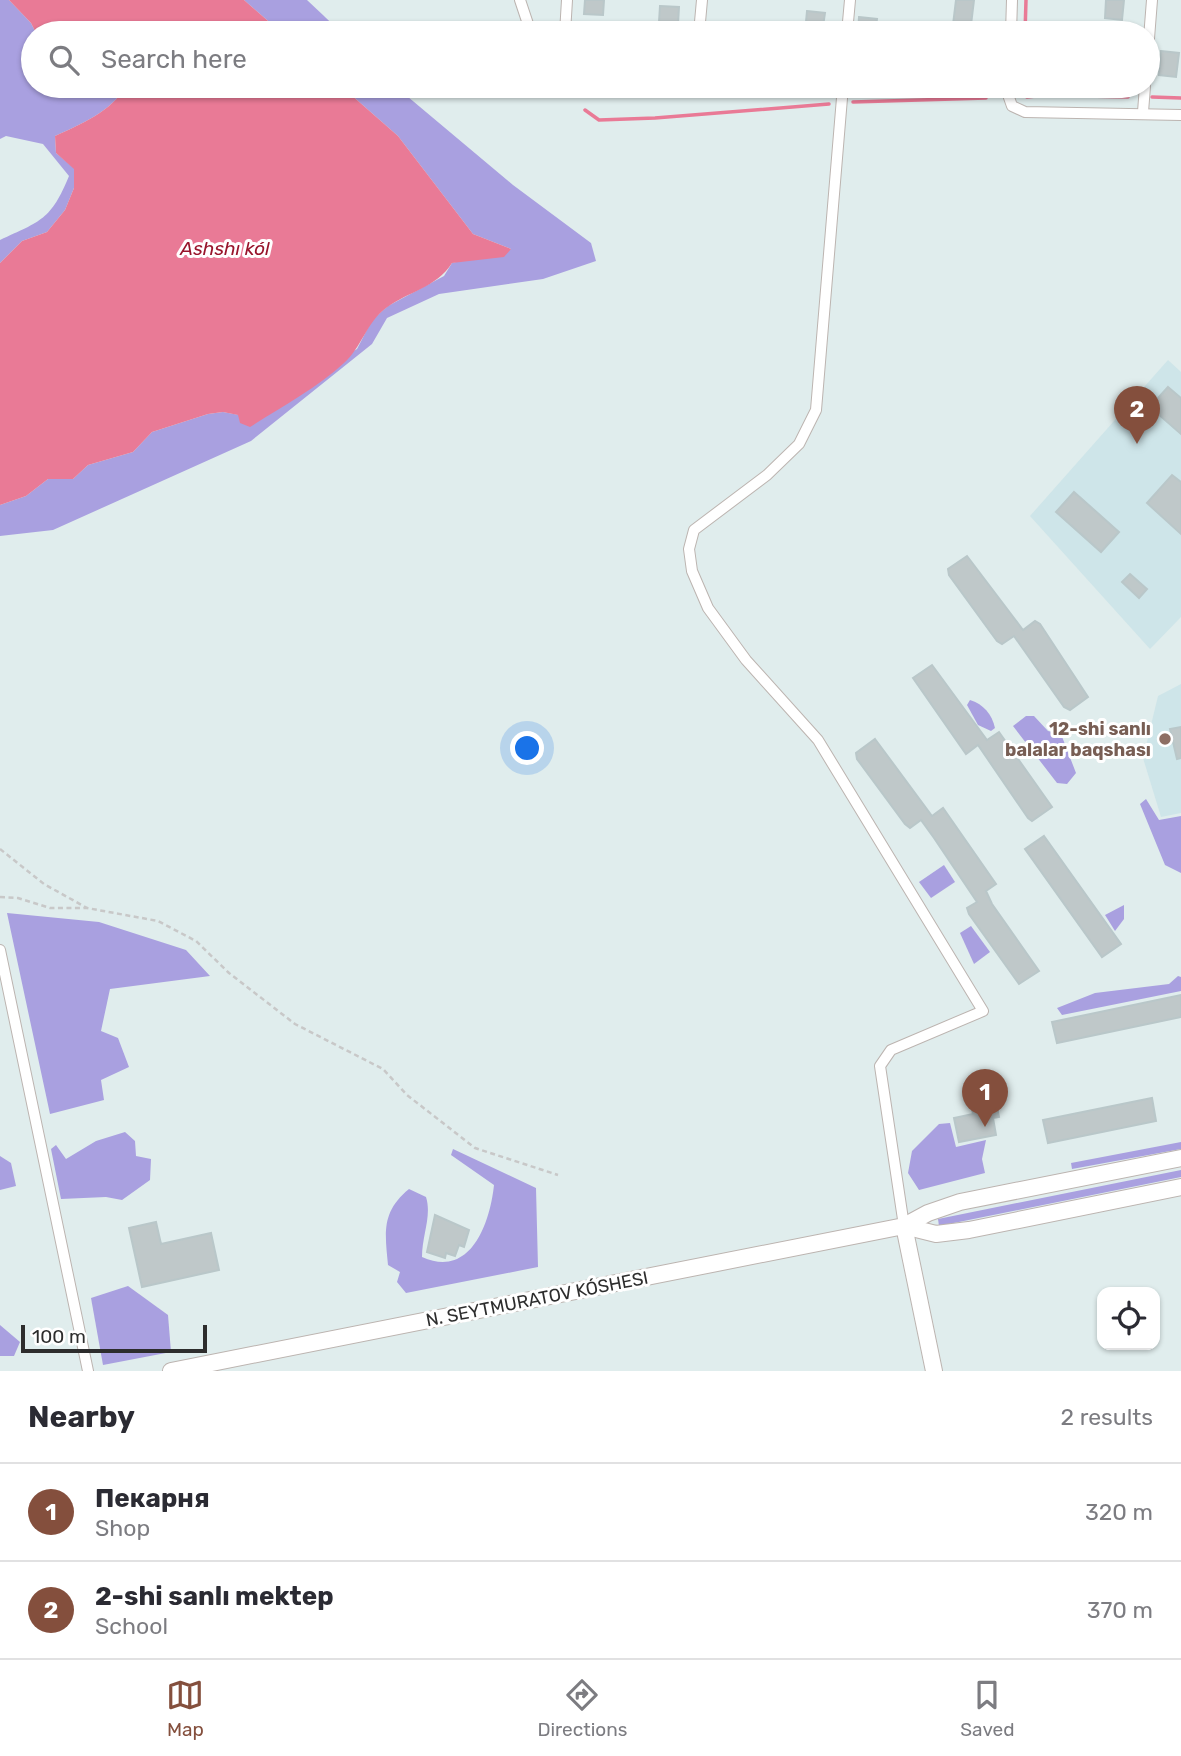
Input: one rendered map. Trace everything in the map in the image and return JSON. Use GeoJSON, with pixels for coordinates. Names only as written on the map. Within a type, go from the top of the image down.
{"type":"FeatureCollection","features":[{"type":"Feature","properties":{"kind":"street"},"geometry":{"type":"LineString","coordinates":[[520,0],[527,21]]}},
{"type":"Feature","properties":{"kind":"street"},"geometry":{"type":"LineString","coordinates":[[566,21],[568,0]]}},
{"type":"Feature","properties":{"kind":"street"},"geometry":{"type":"LineString","coordinates":[[700,21],[702,0]]}},
{"type":"Feature","properties":{"kind":"street"},"geometry":{"type":"LineString","coordinates":[[848,21],[850,0]]}},
{"type":"Feature","properties":{"kind":"street"},"geometry":{"type":"LineString","coordinates":[[1011,21],[1012,0]]}},
{"type":"Feature","properties":{"kind":"street"},"geometry":{"type":"LineString","coordinates":[[1150,21],[1152,0]]}},
{"type":"Feature","properties":{"kind":"street"},"geometry":{"type":"LineString","coordinates":[[842,98],[816,410],[799,444],[767,475],[694,530],[689,549],[692,572],[708,608],[746,660],[818,740],[982,1011],[891,1050],[880,1066],[904,1226],[934,1371]]}},
{"type":"Feature","properties":{"kind":"street"},"geometry":{"type":"LineString","coordinates":[[1009,98],[1012,106],[1025,111],[1181,115]]}},
{"type":"Feature","properties":{"kind":"street"},"geometry":{"type":"LineString","coordinates":[[1143,112],[1144,98]]}},
{"type":"Feature","properties":{"kind":"street"},"geometry":{"type":"LineString","coordinates":[[0,950],[88,1371]]}},
{"type":"Feature","properties":{"kind":"street"},"geometry":{"type":"LineString","coordinates":[[904,1226],[960,1202],[1181,1158]]}},
{"type":"Feature","properties":{"kind":"street"},"geometry":{"type":"LineString","coordinates":[[904,1226],[936,1234],[969,1230],[1181,1187]]}},
{"type":"Feature","properties":{"kind":"street","name":"N. SEYTMURATOV KÓSHESI"},"geometry":{"type":"LineString","coordinates":[[171,1371],[904,1226]]}},
{"type":"Feature","properties":{"kind":"path"},"geometry":{"type":"LineString","coordinates":[[0,849],[44,884],[88,908]]}},
{"type":"Feature","properties":{"kind":"path"},"geometry":{"type":"LineString","coordinates":[[0,897],[18,898],[50,908],[88,908],[158,921],[196,941],[229,973],[295,1024],[383,1069],[407,1095],[475,1148],[558,1175]]}},
{"type":"Feature","properties":{"kind":"shaded area"},"geometry":{"type":"Polygon","coordinates":[[[0,0],[9,0],[29,21],[21,21],[21,98],[117,98],[85,122],[55,136],[56,153],[74,168],[74,188],[65,210],[47,232],[22,241],[0,263],[0,240],[35,223],[50,211],[69,176],[43,144],[6,136],[0,139],[0,0]]]}},
{"type":"Feature","properties":{"kind":"shaded area"},"geometry":{"type":"Polygon","coordinates":[[[244,0],[307,0],[329,21],[268,21],[244,0]]]}},
{"type":"Feature","properties":{"kind":"shaded area"},"geometry":{"type":"Polygon","coordinates":[[[355,98],[409,98],[513,185],[591,243],[596,261],[543,279],[439,294],[387,318],[372,344],[251,441],[53,530],[0,536],[0,505],[26,496],[48,479],[73,479],[88,465],[133,452],[152,432],[208,414],[223,412],[239,415],[357,349],[372,320],[388,306],[444,276],[452,263],[511,249],[473,234],[398,136],[355,98]]]}},
{"type":"Feature","properties":{"kind":"shaded area"},"geometry":{"type":"Polygon","coordinates":[[[1168,360],[1181,372],[1181,617],[1150,649],[1030,516],[1168,360]]]}},
{"type":"Feature","properties":{"kind":"shaded area","name":"12-shi sanlı balalar baqshası"},"geometry":{"type":"Polygon","coordinates":[[[1181,684],[1181,813],[1161,817],[1143,758],[1158,696],[1181,684]]]}},
{"type":"Feature","properties":{"kind":"shaded area"},"geometry":{"type":"Polygon","coordinates":[[[970,700],[986,710],[995,728],[991,731],[978,725],[967,705],[970,700]]]}},
{"type":"Feature","properties":{"kind":"shaded area"},"geometry":{"type":"Polygon","coordinates":[[[1026,716],[1034,716],[1048,731],[1061,734],[1076,773],[1067,784],[1057,783],[1013,726],[1026,716]]]}},
{"type":"Feature","properties":{"kind":"shaded area"},"geometry":{"type":"Polygon","coordinates":[[[1146,799],[1159,820],[1181,816],[1181,873],[1165,865],[1140,804],[1146,799]]]}},
{"type":"Feature","properties":{"kind":"shaded area"},"geometry":{"type":"Polygon","coordinates":[[[944,865],[955,882],[931,898],[919,882],[944,865]]]}},
{"type":"Feature","properties":{"kind":"shaded area"},"geometry":{"type":"Polygon","coordinates":[[[1124,905],[1124,919],[1115,931],[1105,915],[1124,905]]]}},
{"type":"Feature","properties":{"kind":"shaded area"},"geometry":{"type":"Polygon","coordinates":[[[7,913],[99,922],[186,950],[210,976],[110,989],[101,1031],[118,1038],[129,1067],[101,1080],[104,1100],[50,1114],[7,913]]]}},
{"type":"Feature","properties":{"kind":"shaded area"},"geometry":{"type":"Polygon","coordinates":[[[971,926],[990,952],[974,964],[960,933],[971,926]]]}},
{"type":"Feature","properties":{"kind":"shaded area"},"geometry":{"type":"Polygon","coordinates":[[[1178,976],[1181,977],[1181,991],[1062,1015],[1057,1008],[1095,993],[1169,984],[1178,976]]]}},
{"type":"Feature","properties":{"kind":"shaded area"},"geometry":{"type":"Polygon","coordinates":[[[950,1123],[956,1147],[986,1140],[982,1159],[985,1173],[919,1190],[908,1173],[912,1151],[939,1124],[950,1123]]]}},
{"type":"Feature","properties":{"kind":"shaded area"},"geometry":{"type":"Polygon","coordinates":[[[125,1132],[135,1141],[136,1156],[151,1159],[150,1180],[122,1200],[106,1197],[61,1199],[51,1149],[56,1145],[66,1159],[96,1141],[125,1132]]]}},
{"type":"Feature","properties":{"kind":"shaded area"},"geometry":{"type":"Polygon","coordinates":[[[1181,1142],[1181,1149],[1072,1169],[1071,1163],[1181,1142]]]}},
{"type":"Feature","properties":{"kind":"shaded area"},"geometry":{"type":"Polygon","coordinates":[[[453,1149],[536,1188],[538,1267],[406,1293],[397,1282],[400,1272],[388,1265],[386,1233],[393,1206],[409,1189],[426,1197],[428,1204],[422,1257],[439,1262],[453,1260],[465,1254],[475,1243],[488,1215],[494,1185],[451,1155],[453,1149]]]}},
{"type":"Feature","properties":{"kind":"shaded area"},"geometry":{"type":"Polygon","coordinates":[[[0,1156],[11,1163],[16,1186],[0,1190],[0,1156]]]}},
{"type":"Feature","properties":{"kind":"shaded area"},"geometry":{"type":"Polygon","coordinates":[[[1181,1170],[1181,1177],[939,1226],[938,1219],[1181,1170]]]}},
{"type":"Feature","properties":{"kind":"shaded area"},"geometry":{"type":"Polygon","coordinates":[[[128,1286],[168,1315],[171,1352],[103,1365],[91,1298],[128,1286]]]}},
{"type":"Feature","properties":{"kind":"shaded area"},"geometry":{"type":"Polygon","coordinates":[[[0,1325],[20,1342],[14,1356],[0,1356],[0,1325]]]}},
{"type":"Feature","properties":{"kind":"water"},"geometry":{"type":"Polygon","coordinates":[[[9,0],[244,0],[268,21],[29,21],[9,0]]]}},
{"type":"Feature","properties":{"kind":"water","name":"Ashshı kól"},"geometry":{"type":"Polygon","coordinates":[[[117,98],[355,98],[398,136],[473,234],[511,249],[504,257],[452,263],[430,284],[386,308],[344,363],[311,389],[250,427],[240,423],[238,415],[223,412],[208,414],[152,432],[133,452],[88,465],[73,479],[48,479],[26,496],[0,505],[0,263],[22,241],[47,232],[65,210],[74,188],[74,169],[56,153],[55,136],[85,122],[117,98]]]}},
{"type":"Feature","properties":{"kind":"building"},"geometry":{"type":"Polygon","coordinates":[[[585,0],[604,0],[603,15],[584,14],[585,0]]]}},
{"type":"Feature","properties":{"kind":"building"},"geometry":{"type":"Polygon","coordinates":[[[956,0],[974,0],[971,21],[953,21],[956,0]]]}},
{"type":"Feature","properties":{"kind":"building"},"geometry":{"type":"Polygon","coordinates":[[[1106,0],[1124,0],[1122,20],[1105,18],[1106,0]]]}},
{"type":"Feature","properties":{"kind":"building"},"geometry":{"type":"Polygon","coordinates":[[[660,6],[679,7],[678,21],[659,21],[660,6]]]}},
{"type":"Feature","properties":{"kind":"building"},"geometry":{"type":"Polygon","coordinates":[[[807,11],[825,13],[824,21],[806,21],[807,11]]]}},
{"type":"Feature","properties":{"kind":"building"},"geometry":{"type":"Polygon","coordinates":[[[859,17],[877,19],[877,21],[859,21],[859,17]]]}},
{"type":"Feature","properties":{"kind":"building"},"geometry":{"type":"Polygon","coordinates":[[[1161,51],[1179,53],[1176,77],[1160,75],[1161,51]]]}},
{"type":"Feature","properties":{"kind":"building"},"geometry":{"type":"Polygon","coordinates":[[[1168,387],[1181,398],[1181,434],[1150,407],[1168,387]]]}},
{"type":"Feature","properties":{"kind":"building"},"geometry":{"type":"Polygon","coordinates":[[[1172,475],[1181,482],[1181,534],[1147,503],[1172,475]]]}},
{"type":"Feature","properties":{"kind":"building"},"geometry":{"type":"Polygon","coordinates":[[[1074,492],[1119,532],[1101,552],[1056,512],[1074,492]]]}},
{"type":"Feature","properties":{"kind":"building"},"geometry":{"type":"Polygon","coordinates":[[[967,556],[1023,630],[1035,621],[1040,624],[1088,697],[1070,710],[1064,707],[1014,636],[1002,644],[997,641],[949,575],[948,569],[967,556]]]}},
{"type":"Feature","properties":{"kind":"building"},"geometry":{"type":"Polygon","coordinates":[[[1130,574],[1147,589],[1139,598],[1122,582],[1130,574]]]}},
{"type":"Feature","properties":{"kind":"building"},"geometry":{"type":"Polygon","coordinates":[[[932,665],[987,740],[999,732],[1052,807],[1032,821],[978,745],[966,754],[913,678],[932,665]]]}},
{"type":"Feature","properties":{"kind":"building"},"geometry":{"type":"Polygon","coordinates":[[[1181,727],[1181,758],[1177,759],[1170,729],[1181,727]]]}},
{"type":"Feature","properties":{"kind":"building"},"geometry":{"type":"Polygon","coordinates":[[[875,739],[932,816],[943,808],[996,884],[986,891],[992,904],[1039,971],[1019,984],[969,914],[967,908],[977,902],[934,838],[921,820],[910,828],[905,824],[857,759],[856,753],[875,739]]]}},
{"type":"Feature","properties":{"kind":"building"},"geometry":{"type":"Polygon","coordinates":[[[1044,836],[1121,944],[1102,957],[1025,849],[1044,836]]]}},
{"type":"Feature","properties":{"kind":"building"},"geometry":{"type":"Polygon","coordinates":[[[1181,995],[1181,1017],[1057,1043],[1052,1022],[1181,995]]]}},
{"type":"Feature","properties":{"kind":"building"},"geometry":{"type":"Polygon","coordinates":[[[991,1077],[999,1117],[993,1118],[996,1135],[959,1142],[954,1118],[973,1114],[967,1081],[991,1077]]]}},
{"type":"Feature","properties":{"kind":"building"},"geometry":{"type":"Polygon","coordinates":[[[1152,1098],[1156,1121],[1048,1143],[1043,1120],[1152,1098]]]}},
{"type":"Feature","properties":{"kind":"building"},"geometry":{"type":"Polygon","coordinates":[[[435,1215],[469,1230],[464,1247],[459,1245],[455,1256],[446,1253],[445,1258],[427,1252],[435,1215]]]}},
{"type":"Feature","properties":{"kind":"building"},"geometry":{"type":"Polygon","coordinates":[[[156,1222],[161,1244],[211,1233],[219,1270],[142,1287],[129,1228],[156,1222]]]}},
{"type":"Feature","properties":{"kind":"waterway"},"geometry":{"type":"LineString","coordinates":[[1025,21],[1026,0]]}},
{"type":"Feature","properties":{"kind":"waterway"},"geometry":{"type":"LineString","coordinates":[[1160,97],[1181,98]]}},
{"type":"Feature","properties":{"kind":"waterway"},"geometry":{"type":"LineString","coordinates":[[853,102],[986,98]]}},
{"type":"Feature","properties":{"kind":"waterway"},"geometry":{"type":"LineString","coordinates":[[585,110],[599,120],[829,104]]}},
{"type":"Feature","properties":{"kind":"place","name":"2-shi sanlı mektep"},"geometry":{"type":"Point","coordinates":[1137,444]}},
{"type":"Feature","properties":{"kind":"place","name":"12-shi sanlı balalar baqshası"},"geometry":{"type":"Point","coordinates":[1165,739]}},
{"type":"Feature","properties":{"kind":"place","name":"Пекарня"},"geometry":{"type":"Point","coordinates":[985,1127]}}]}
